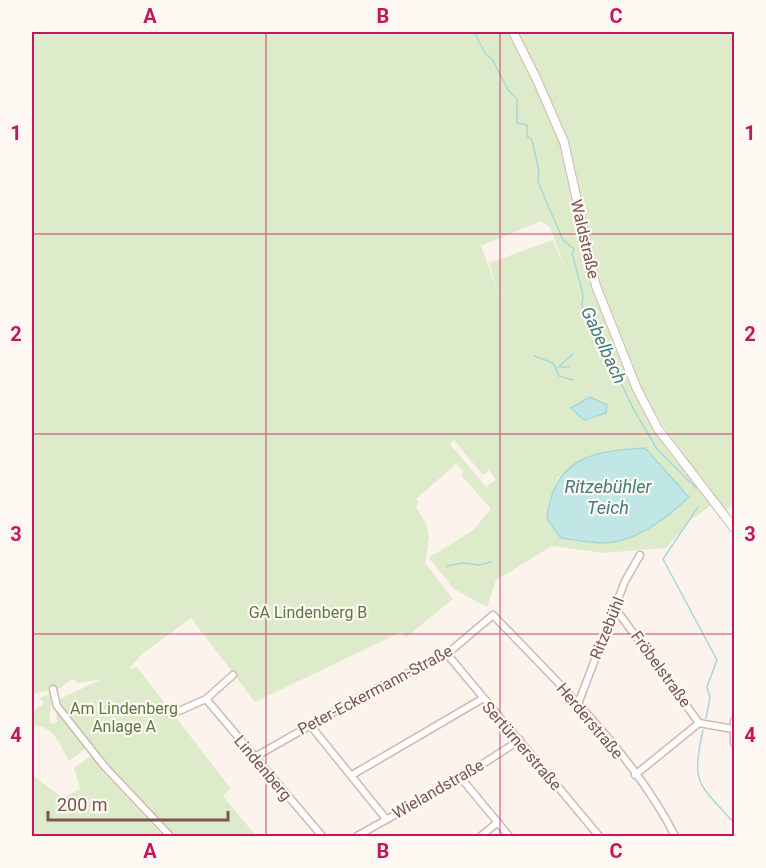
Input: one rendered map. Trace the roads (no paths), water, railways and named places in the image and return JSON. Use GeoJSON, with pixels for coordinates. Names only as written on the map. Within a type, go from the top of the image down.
{"type":"FeatureCollection","features":[{"type":"Feature","properties":{"kind":"street","name":"Waldstraße"},"geometry":{"type":"LineString","coordinates":[[513,32],[564,142],[596,286],[640,397],[658,429],[735,528]]}},
{"type":"Feature","properties":{"kind":"street","name":"Ritzebühl"},"geometry":{"type":"LineString","coordinates":[[578,704],[625,580],[640,555]]}},
{"type":"Feature","properties":{"kind":"street","name":"Fröbelstraße"},"geometry":{"type":"LineString","coordinates":[[615,608],[699,723],[635,775]]}},
{"type":"Feature","properties":{"kind":"street","name":"Herderstraße"},"geometry":{"type":"LineString","coordinates":[[493,615],[578,704],[663,813],[675,837]]}},
{"type":"Feature","properties":{"kind":"street","name":"Peter-Eckermann-Straße"},"geometry":{"type":"LineString","coordinates":[[253,758],[310,724],[447,654],[493,615]]}},
{"type":"Feature","properties":{"kind":"street","name":"Sertürnerstraße"},"geometry":{"type":"LineString","coordinates":[[447,654],[482,699],[599,837]]}},
{"type":"Feature","properties":{"kind":"street"},"geometry":{"type":"LineString","coordinates":[[179,711],[206,699],[233,675]]}},
{"type":"Feature","properties":{"kind":"street"},"geometry":{"type":"LineString","coordinates":[[53,689],[57,706],[105,767],[170,837]]}},
{"type":"Feature","properties":{"kind":"street","name":"Lindenberg"},"geometry":{"type":"LineString","coordinates":[[206,699],[253,758],[322,837]]}},
{"type":"Feature","properties":{"kind":"street"},"geometry":{"type":"LineString","coordinates":[[352,775],[482,699]]}},
{"type":"Feature","properties":{"kind":"street"},"geometry":{"type":"LineString","coordinates":[[735,721],[733,729],[735,743]]}},
{"type":"Feature","properties":{"kind":"street"},"geometry":{"type":"LineString","coordinates":[[699,723],[733,729]]}},
{"type":"Feature","properties":{"kind":"street"},"geometry":{"type":"LineString","coordinates":[[310,724],[386,819]]}},
{"type":"Feature","properties":{"kind":"street","name":"Wielandstraße"},"geometry":{"type":"LineString","coordinates":[[357,837],[461,778],[519,740]]}},
{"type":"Feature","properties":{"kind":"street"},"geometry":{"type":"LineString","coordinates":[[461,778],[509,837]]}},
{"type":"Feature","properties":{"kind":"street"},"geometry":{"type":"LineString","coordinates":[[481,837],[498,822]]}},
{"type":"Feature","properties":{"kind":"water"},"geometry":{"type":"Polygon","coordinates":[[[590,397],[607,405],[606,413],[584,420],[571,408],[590,397]]]}},
{"type":"Feature","properties":{"kind":"water","name":"Ritzebühler Teich"},"geometry":{"type":"Polygon","coordinates":[[[645,448],[689,497],[651,527],[616,542],[587,542],[561,538],[547,519],[557,483],[567,471],[578,462],[592,456],[626,449],[645,448]]]}},
{"type":"Feature","properties":{"kind":"waterway","name":"Gabelbach"},"geometry":{"type":"LineString","coordinates":[[474,32],[509,91],[517,99],[517,123],[527,125],[527,136],[532,140],[539,171],[538,182],[563,240],[574,249],[572,253],[583,294],[582,306],[586,315],[599,328],[605,350],[634,410],[657,449],[696,488]]}},
{"type":"Feature","properties":{"kind":"waterway"},"geometry":{"type":"LineString","coordinates":[[556,369],[573,354]]}},
{"type":"Feature","properties":{"kind":"waterway"},"geometry":{"type":"LineString","coordinates":[[534,356],[553,363],[559,376],[573,380]]}},
{"type":"Feature","properties":{"kind":"waterway"},"geometry":{"type":"LineString","coordinates":[[561,367],[569,367]]}},
{"type":"Feature","properties":{"kind":"waterway","name":"Gabelbach"},"geometry":{"type":"LineString","coordinates":[[698,507],[663,559],[717,660],[707,687],[710,698],[706,718]]}},
{"type":"Feature","properties":{"kind":"waterway"},"geometry":{"type":"LineString","coordinates":[[447,566],[463,563],[479,565],[491,562]]}},
{"type":"Feature","properties":{"kind":"waterway","name":"Gabelbach"},"geometry":{"type":"LineString","coordinates":[[703,730],[699,748],[698,773],[705,790],[734,823]]}},
{"type":"Feature","properties":{"kind":"waterway"},"geometry":{"type":"LineString","coordinates":[[161,831],[166,836]]}},
{"type":"Feature","properties":{"kind":"park label","name":"GA Lindenberg B"},"geometry":{"type":"Point","coordinates":[308,612]}},
{"type":"Feature","properties":{"kind":"park label","name":"Am Lindenberg Anlage A"},"geometry":{"type":"Point","coordinates":[124,717]}}]}
